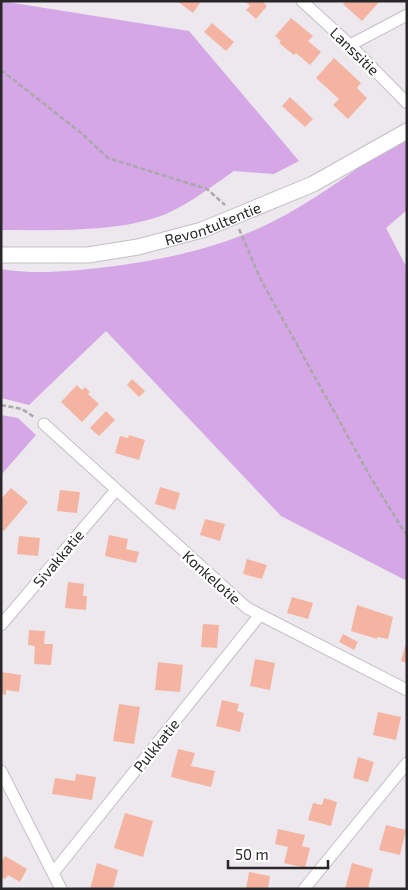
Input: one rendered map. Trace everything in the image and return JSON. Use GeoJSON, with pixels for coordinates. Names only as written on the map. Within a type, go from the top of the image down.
{"type":"FeatureCollection","features":[{"type":"Feature","properties":{"kind":"street","name":"Lanssitie"},"geometry":{"type":"LineString","coordinates":[[302,1],[350,45],[407,103]]}},
{"type":"Feature","properties":{"kind":"street"},"geometry":{"type":"LineString","coordinates":[[350,45],[407,15]]}},
{"type":"Feature","properties":{"kind":"street","name":"Revontultentie"},"geometry":{"type":"LineString","coordinates":[[1,255],[88,255],[138,247],[202,230],[228,214],[313,184],[407,130]]}},
{"type":"Feature","properties":{"kind":"street","name":"Konkelotie"},"geometry":{"type":"LineString","coordinates":[[44,424],[246,608],[407,690]]}},
{"type":"Feature","properties":{"kind":"street","name":"Sivakkatie"},"geometry":{"type":"LineString","coordinates":[[1,626],[116,490]]}},
{"type":"Feature","properties":{"kind":"street","name":"Pulkkatie"},"geometry":{"type":"LineString","coordinates":[[52,873],[259,616]]}},
{"type":"Feature","properties":{"kind":"street"},"geometry":{"type":"LineString","coordinates":[[304,889],[407,763]]}},
{"type":"Feature","properties":{"kind":"street"},"geometry":{"type":"LineString","coordinates":[[1,771],[60,889]]}},
{"type":"Feature","properties":{"kind":"path"},"geometry":{"type":"LineString","coordinates":[[1,70],[80,132],[108,158],[208,189],[228,208],[228,214],[261,280],[371,478],[407,536]]}},
{"type":"Feature","properties":{"kind":"path"},"geometry":{"type":"LineString","coordinates":[[1,405],[22,409],[44,424]]}},
{"type":"Feature","properties":{"kind":"shaded area"},"geometry":{"type":"Polygon","coordinates":[[[1,1],[189,31],[299,161],[274,174],[234,171],[184,205],[166,214],[127,225],[63,230],[1,230],[1,1]]]}},
{"type":"Feature","properties":{"kind":"shaded area"},"geometry":{"type":"Polygon","coordinates":[[[401,137],[407,143],[407,210],[386,228],[407,268],[407,581],[281,516],[106,331],[29,405],[1,398],[1,269],[41,272],[107,267],[169,257],[209,247],[249,233],[303,205],[336,184],[401,137]]]}},
{"type":"Feature","properties":{"kind":"shaded area"},"geometry":{"type":"Polygon","coordinates":[[[1,415],[18,418],[36,435],[1,475],[1,415]]]}},
{"type":"Feature","properties":{"kind":"building"},"geometry":{"type":"Polygon","coordinates":[[[177,1],[198,1],[200,3],[193,13],[177,1]]]}},
{"type":"Feature","properties":{"kind":"building"},"geometry":{"type":"Polygon","coordinates":[[[245,1],[262,1],[267,6],[256,19],[246,10],[250,6],[245,1]]]}},
{"type":"Feature","properties":{"kind":"building"},"geometry":{"type":"Polygon","coordinates":[[[346,1],[380,1],[362,21],[343,4],[346,1]]]}},
{"type":"Feature","properties":{"kind":"building"},"geometry":{"type":"Polygon","coordinates":[[[291,18],[313,36],[308,41],[321,52],[310,65],[296,53],[294,55],[279,43],[281,41],[275,36],[291,18]]]}},
{"type":"Feature","properties":{"kind":"building"},"geometry":{"type":"Polygon","coordinates":[[[212,23],[234,42],[226,51],[204,32],[212,23]]]}},
{"type":"Feature","properties":{"kind":"building"},"geometry":{"type":"Polygon","coordinates":[[[334,58],[361,83],[357,88],[367,98],[348,119],[333,105],[339,99],[316,78],[334,58]]]}},
{"type":"Feature","properties":{"kind":"building"},"geometry":{"type":"Polygon","coordinates":[[[290,97],[313,119],[305,127],[282,106],[290,97]]]}},
{"type":"Feature","properties":{"kind":"building"},"geometry":{"type":"Polygon","coordinates":[[[132,379],[145,391],[139,397],[127,385],[132,379]]]}},
{"type":"Feature","properties":{"kind":"building"},"geometry":{"type":"Polygon","coordinates":[[[77,385],[82,390],[85,387],[90,392],[88,394],[99,404],[82,422],[61,402],[77,385]]]}},
{"type":"Feature","properties":{"kind":"building"},"geometry":{"type":"Polygon","coordinates":[[[106,411],[115,420],[99,436],[90,428],[106,411]]]}},
{"type":"Feature","properties":{"kind":"building"},"geometry":{"type":"Polygon","coordinates":[[[129,435],[145,440],[139,460],[115,453],[120,436],[128,438],[129,435]]]}},
{"type":"Feature","properties":{"kind":"building"},"geometry":{"type":"Polygon","coordinates":[[[160,487],[180,493],[175,510],[155,504],[160,487]]]}},
{"type":"Feature","properties":{"kind":"building"},"geometry":{"type":"Polygon","coordinates":[[[11,488],[28,502],[4,531],[1,529],[1,499],[11,488]]]}},
{"type":"Feature","properties":{"kind":"building"},"geometry":{"type":"Polygon","coordinates":[[[60,490],[80,492],[77,513],[57,511],[60,490]]]}},
{"type":"Feature","properties":{"kind":"building"},"geometry":{"type":"Polygon","coordinates":[[[205,519],[225,524],[220,541],[200,535],[205,519]]]}},
{"type":"Feature","properties":{"kind":"building"},"geometry":{"type":"Polygon","coordinates":[[[109,535],[128,539],[126,549],[139,552],[136,563],[105,556],[109,535]]]}},
{"type":"Feature","properties":{"kind":"building"},"geometry":{"type":"Polygon","coordinates":[[[19,536],[40,538],[38,556],[17,554],[19,536]]]}},
{"type":"Feature","properties":{"kind":"building"},"geometry":{"type":"Polygon","coordinates":[[[247,559],[267,565],[262,579],[243,574],[247,559]]]}},
{"type":"Feature","properties":{"kind":"building"},"geometry":{"type":"Polygon","coordinates":[[[68,582],[84,584],[83,596],[87,596],[86,610],[65,608],[68,582]]]}},
{"type":"Feature","properties":{"kind":"building"},"geometry":{"type":"Polygon","coordinates":[[[292,597],[313,603],[308,619],[287,613],[292,597]]]}},
{"type":"Feature","properties":{"kind":"building"},"geometry":{"type":"Polygon","coordinates":[[[357,605],[393,617],[388,639],[377,637],[377,639],[351,631],[357,605]]]}},
{"type":"Feature","properties":{"kind":"building"},"geometry":{"type":"Polygon","coordinates":[[[203,624],[219,625],[217,648],[201,647],[203,624]]]}},
{"type":"Feature","properties":{"kind":"building"},"geometry":{"type":"Polygon","coordinates":[[[29,630],[45,631],[44,644],[53,644],[51,665],[34,664],[35,646],[28,645],[29,630]]]}},
{"type":"Feature","properties":{"kind":"building"},"geometry":{"type":"Polygon","coordinates":[[[343,634],[358,642],[354,650],[339,642],[343,634]]]}},
{"type":"Feature","properties":{"kind":"building"},"geometry":{"type":"Polygon","coordinates":[[[405,646],[407,646],[407,663],[401,661],[405,646]]]}},
{"type":"Feature","properties":{"kind":"building"},"geometry":{"type":"Polygon","coordinates":[[[255,659],[275,663],[270,690],[250,686],[255,659]]]}},
{"type":"Feature","properties":{"kind":"building"},"geometry":{"type":"Polygon","coordinates":[[[158,662],[183,665],[180,692],[155,690],[158,662]]]}},
{"type":"Feature","properties":{"kind":"building"},"geometry":{"type":"Polygon","coordinates":[[[1,672],[21,675],[19,692],[6,690],[6,695],[1,694],[1,672]]]}},
{"type":"Feature","properties":{"kind":"building"},"geometry":{"type":"Polygon","coordinates":[[[222,700],[239,704],[237,711],[244,713],[240,732],[216,726],[222,700]]]}},
{"type":"Feature","properties":{"kind":"building"},"geometry":{"type":"Polygon","coordinates":[[[119,704],[140,707],[134,744],[113,741],[119,704]]]}},
{"type":"Feature","properties":{"kind":"building"},"geometry":{"type":"Polygon","coordinates":[[[378,712],[401,717],[396,740],[373,735],[378,712]]]}},
{"type":"Feature","properties":{"kind":"building"},"geometry":{"type":"Polygon","coordinates":[[[178,749],[195,753],[191,766],[215,771],[211,787],[171,777],[178,749]]]}},
{"type":"Feature","properties":{"kind":"building"},"geometry":{"type":"Polygon","coordinates":[[[358,757],[374,762],[368,782],[353,778],[358,757]]]}},
{"type":"Feature","properties":{"kind":"building"},"geometry":{"type":"Polygon","coordinates":[[[76,774],[96,777],[92,800],[52,794],[55,778],[75,781],[76,774]]]}},
{"type":"Feature","properties":{"kind":"building"},"geometry":{"type":"Polygon","coordinates":[[[324,798],[337,802],[331,826],[308,820],[313,803],[322,805],[324,798]]]}},
{"type":"Feature","properties":{"kind":"building"},"geometry":{"type":"Polygon","coordinates":[[[125,813],[153,821],[143,857],[114,848],[125,813]]]}},
{"type":"Feature","properties":{"kind":"building"},"geometry":{"type":"Polygon","coordinates":[[[386,825],[406,830],[400,855],[379,850],[386,825]]]}},
{"type":"Feature","properties":{"kind":"building"},"geometry":{"type":"Polygon","coordinates":[[[278,829],[305,835],[302,846],[310,848],[305,868],[284,863],[288,847],[275,844],[278,829]]]}},
{"type":"Feature","properties":{"kind":"building"},"geometry":{"type":"Polygon","coordinates":[[[5,856],[27,869],[20,882],[8,875],[5,879],[1,877],[1,862],[5,856]]]}},
{"type":"Feature","properties":{"kind":"building"},"geometry":{"type":"Polygon","coordinates":[[[97,863],[118,870],[113,889],[90,889],[97,863]]]}},
{"type":"Feature","properties":{"kind":"building"},"geometry":{"type":"Polygon","coordinates":[[[352,863],[373,869],[368,889],[345,889],[352,863]]]}},
{"type":"Feature","properties":{"kind":"building"},"geometry":{"type":"Polygon","coordinates":[[[249,872],[270,876],[268,889],[246,889],[249,872]]]}}]}
